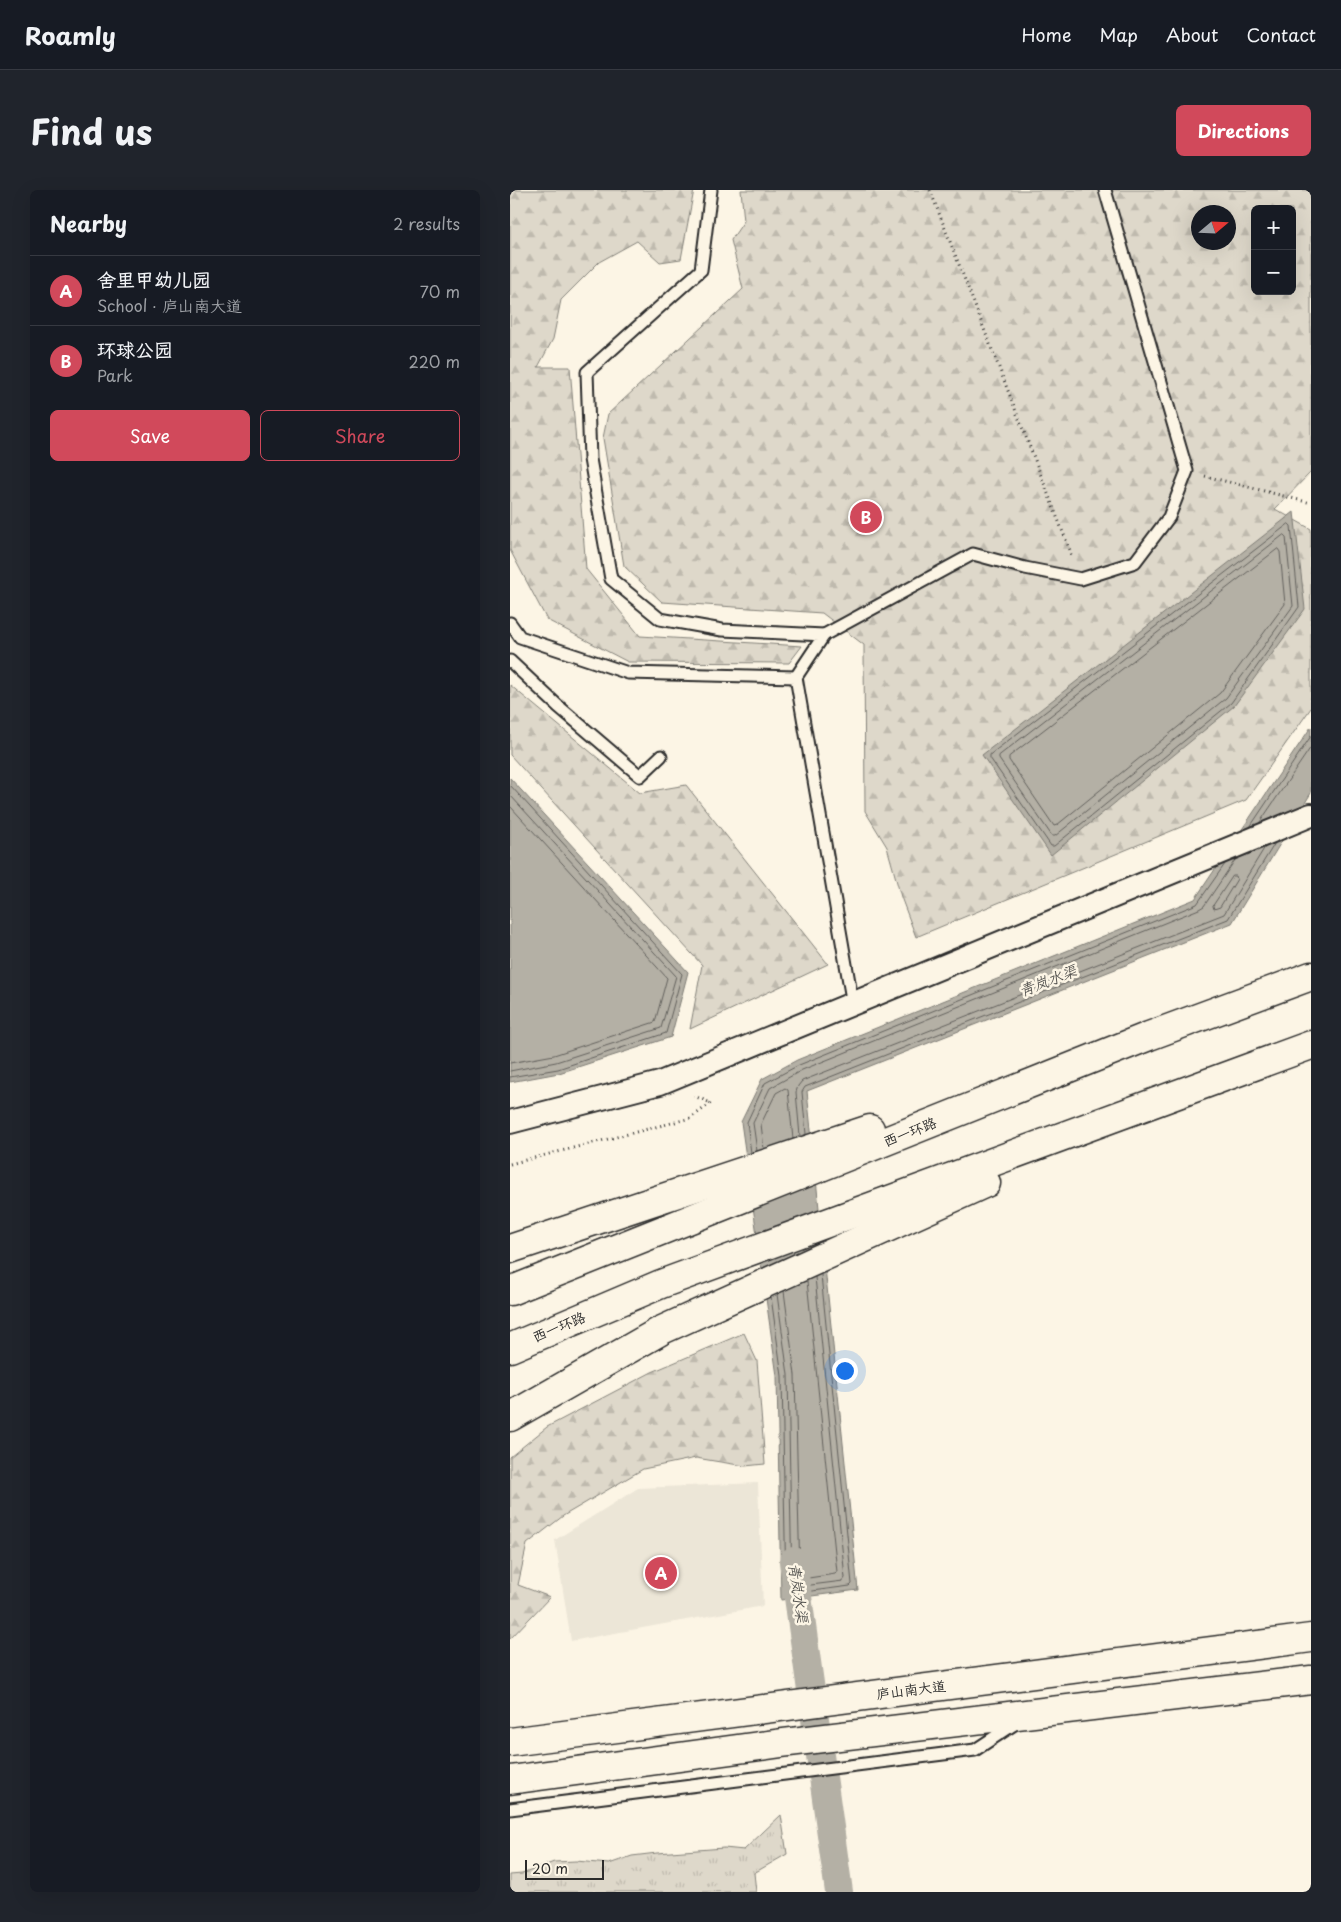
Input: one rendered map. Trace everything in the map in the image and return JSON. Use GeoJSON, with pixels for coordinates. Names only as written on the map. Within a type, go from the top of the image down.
{"type":"FeatureCollection","features":[{"type":"Feature","properties":{"kind":"highway","name":"西一环路"},"geometry":{"type":"LineString","coordinates":[[510,1291],[1149,1036],[1311,976]]}},
{"type":"Feature","properties":{"kind":"highway"},"geometry":{"type":"LineString","coordinates":[[510,1249],[1149,1036]]}},
{"type":"Feature","properties":{"kind":"highway","name":"西一环路"},"geometry":{"type":"LineString","coordinates":[[510,1348],[662,1284],[1311,1046]]}},
{"type":"Feature","properties":{"kind":"highway"},"geometry":{"type":"LineString","coordinates":[[510,1416],[662,1330],[1186,1093]]}},
{"type":"Feature","properties":{"kind":"highway","name":"庐山南大道"},"geometry":{"type":"LineString","coordinates":[[510,1742],[1311,1638]]}},
{"type":"Feature","properties":{"kind":"highway"},"geometry":{"type":"LineString","coordinates":[[510,1780],[782,1743],[1311,1680]]}},
{"type":"Feature","properties":{"kind":"street"},"geometry":{"type":"LineString","coordinates":[[510,1122],[660,1083],[852,996],[1311,815]]}},
{"type":"Feature","properties":{"kind":"lane"},"geometry":{"type":"LineString","coordinates":[[711,190],[701,270],[588,372],[590,459],[611,579],[660,620],[722,630],[824,635]]}},
{"type":"Feature","properties":{"kind":"lane"},"geometry":{"type":"LineString","coordinates":[[852,996],[796,677],[824,635],[973,554],[1025,568],[1082,579],[1135,562],[1169,517],[1186,472],[1105,190]]}},
{"type":"Feature","properties":{"kind":"lane"},"geometry":{"type":"LineString","coordinates":[[510,623],[520,637],[628,673],[796,677]]}},
{"type":"Feature","properties":{"kind":"lane"},"geometry":{"type":"LineString","coordinates":[[510,661],[558,706],[640,776],[661,756]]}},
{"type":"Feature","properties":{"kind":"lane"},"geometry":{"type":"LineString","coordinates":[[510,1809],[975,1750],[1031,1713]]}},
{"type":"Feature","properties":{"kind":"path"},"geometry":{"type":"LineString","coordinates":[[930,190],[1082,579]]}},
{"type":"Feature","properties":{"kind":"path"},"geometry":{"type":"LineString","coordinates":[[1186,472],[1311,503]]}},
{"type":"Feature","properties":{"kind":"path"},"geometry":{"type":"LineString","coordinates":[[510,1164],[691,1118],[711,1103],[660,1083]]}},
{"type":"Feature","properties":{"kind":"shaded area"},"geometry":{"type":"Polygon","coordinates":[[[758,1483],[763,1606],[571,1641],[555,1540],[638,1488],[758,1483]]]}},
{"type":"Feature","properties":{"kind":"green space"},"geometry":{"type":"Polygon","coordinates":[[[510,190],[694,190],[681,259],[660,262],[637,241],[599,262],[561,300],[553,339],[538,367],[570,367],[586,569],[640,636],[802,646],[789,663],[628,662],[547,620],[510,550],[510,190]]]}},
{"type":"Feature","properties":{"kind":"green space"},"geometry":{"type":"Polygon","coordinates":[[[741,190],[1311,190],[1311,472],[1275,509],[1311,529],[1311,708],[1246,800],[916,937],[901,897],[887,847],[865,811],[864,645],[822,613],[662,602],[624,566],[603,438],[608,414],[743,289],[731,240],[744,221],[741,190]]]}},
{"type":"Feature","properties":{"kind":"green space"},"geometry":{"type":"Polygon","coordinates":[[[510,685],[640,793],[686,785],[828,964],[690,1029],[702,965],[510,755],[510,685]]]}},
{"type":"Feature","properties":{"kind":"green space"},"geometry":{"type":"Polygon","coordinates":[[[744,1333],[757,1361],[765,1464],[745,1466],[696,1458],[643,1469],[563,1516],[527,1544],[518,1585],[550,1597],[510,1639],[510,1457],[547,1427],[652,1372],[744,1333]]]}},
{"type":"Feature","properties":{"kind":"green space"},"geometry":{"type":"Polygon","coordinates":[[[781,1815],[787,1854],[754,1873],[756,1892],[510,1892],[510,1875],[522,1874],[554,1862],[576,1861],[609,1864],[632,1856],[657,1853],[724,1848],[744,1850],[781,1815]]]}},
{"type":"Feature","properties":{"kind":"water"},"geometry":{"type":"Polygon","coordinates":[[[1294,512],[1305,609],[1234,706],[1051,855],[982,755],[1294,512]]]}},
{"type":"Feature","properties":{"kind":"water"},"geometry":{"type":"Polygon","coordinates":[[[1311,727],[1311,793],[1232,923],[807,1091],[858,1590],[781,1600],[777,1376],[741,1122],[762,1079],[797,1060],[1195,899],[1311,727]]]}},
{"type":"Feature","properties":{"kind":"water"},"geometry":{"type":"Polygon","coordinates":[[[510,778],[688,972],[671,1037],[559,1073],[510,1082],[510,778]]]}},
{"type":"Feature","properties":{"kind":"waterway","name":"青岚水渠"},"geometry":{"type":"LineString","coordinates":[[793,1561],[839,1892]]}},
{"type":"Feature","properties":{"kind":"place","name":"环球公园"},"geometry":{"type":"Point","coordinates":[866,517]}},
{"type":"Feature","properties":{"kind":"place","name":"舍里甲幼儿园"},"geometry":{"type":"Point","coordinates":[661,1573]}}]}
